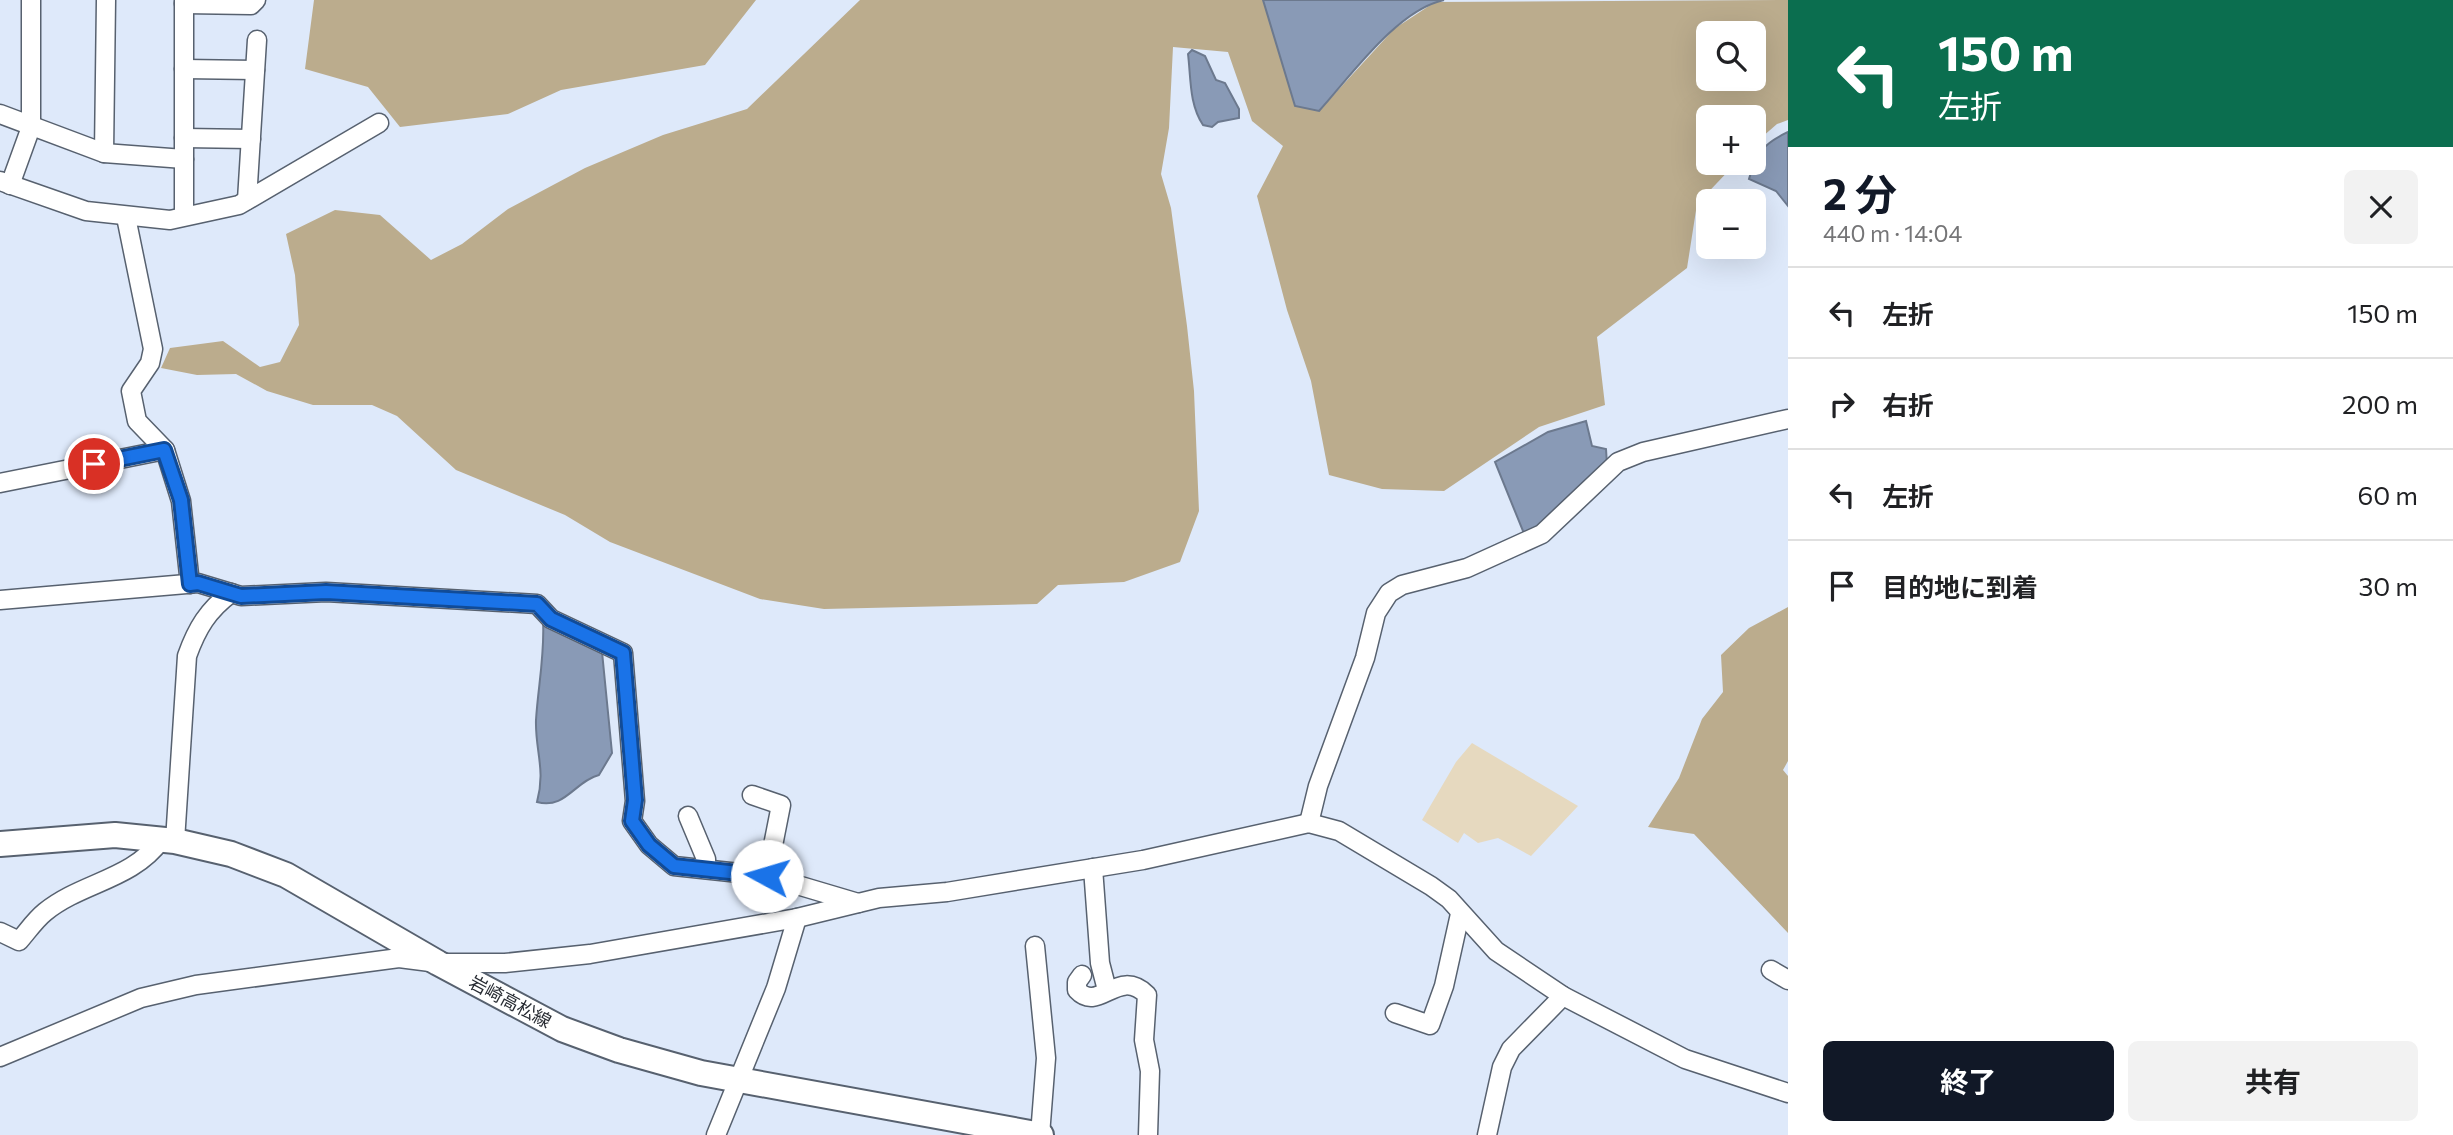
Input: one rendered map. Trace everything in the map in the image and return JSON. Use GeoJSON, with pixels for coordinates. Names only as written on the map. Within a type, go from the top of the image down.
{"type":"FeatureCollection","features":[{"type":"Feature","properties":{"kind":"main road","name":"岩崎高松線"},"geometry":{"type":"LineString","coordinates":[[0,844],[116,835],[168,841],[231,854],[286,875],[438,963],[562,1029],[619,1050],[701,1073],[988,1130],[1041,1135]]}},
{"type":"Feature","properties":{"kind":"street"},"geometry":{"type":"LineString","coordinates":[[31,0],[31,127],[5,183],[86,211],[170,220],[239,205],[379,123]]}},
{"type":"Feature","properties":{"kind":"street"},"geometry":{"type":"LineString","coordinates":[[104,153],[106,0]]}},
{"type":"Feature","properties":{"kind":"street"},"geometry":{"type":"LineString","coordinates":[[184,216],[184,2],[251,5],[256,0]]}},
{"type":"Feature","properties":{"kind":"street"},"geometry":{"type":"LineString","coordinates":[[247,200],[257,40]]}},
{"type":"Feature","properties":{"kind":"street"},"geometry":{"type":"LineString","coordinates":[[184,69],[255,70]]}},
{"type":"Feature","properties":{"kind":"street"},"geometry":{"type":"LineString","coordinates":[[0,114],[104,153],[184,159]]}},
{"type":"Feature","properties":{"kind":"street"},"geometry":{"type":"LineString","coordinates":[[184,138],[251,139]]}},
{"type":"Feature","properties":{"kind":"street"},"geometry":{"type":"LineString","coordinates":[[126,217],[153,349],[150,363],[131,391],[137,421],[164,450],[181,500],[190,584]]}},
{"type":"Feature","properties":{"kind":"street"},"geometry":{"type":"LineString","coordinates":[[1309,823],[1318,786],[1365,658],[1376,613],[1390,593],[1402,585],[1467,568],[1542,534],[1618,462],[1643,452],[1788,419]]}},
{"type":"Feature","properties":{"kind":"street"},"geometry":{"type":"LineString","coordinates":[[0,483],[164,450]]}},
{"type":"Feature","properties":{"kind":"street"},"geometry":{"type":"LineString","coordinates":[[0,600],[198,583],[241,596],[326,592],[537,604],[551,619],[623,653],[635,800],[632,821],[649,845],[674,866],[767,876],[858,903]]}},
{"type":"Feature","properties":{"kind":"street"},"geometry":{"type":"LineString","coordinates":[[0,932],[19,941],[45,912],[121,875],[168,841],[187,656],[196,631],[212,607],[231,593]]}},
{"type":"Feature","properties":{"kind":"street"},"geometry":{"type":"LineString","coordinates":[[752,795],[782,805],[767,876]]}},
{"type":"Feature","properties":{"kind":"street"},"geometry":{"type":"LineString","coordinates":[[688,816],[706,859],[706,869]]}},
{"type":"Feature","properties":{"kind":"street"},"geometry":{"type":"LineString","coordinates":[[0,1057],[141,998],[166,991],[399,958],[438,963],[541,960],[797,918],[858,903],[947,892],[1093,868],[1309,823],[1339,831],[1449,899],[1496,951],[1563,996],[1685,1059],[1788,1093]]}},
{"type":"Feature","properties":{"kind":"street"},"geometry":{"type":"LineString","coordinates":[[1093,868],[1100,962],[1107,990]]}},
{"type":"Feature","properties":{"kind":"street"},"geometry":{"type":"LineString","coordinates":[[1395,1013],[1430,1025],[1444,986],[1460,914]]}},
{"type":"Feature","properties":{"kind":"street"},"geometry":{"type":"LineString","coordinates":[[716,1135],[776,988],[797,918]]}},
{"type":"Feature","properties":{"kind":"street"},"geometry":{"type":"LineString","coordinates":[[1035,946],[1046,1058],[1041,1135]]}},
{"type":"Feature","properties":{"kind":"street"},"geometry":{"type":"LineString","coordinates":[[1771,970],[1788,979]]}},
{"type":"Feature","properties":{"kind":"street"},"geometry":{"type":"LineString","coordinates":[[1082,975],[1077,982],[1077,990],[1083,997],[1093,999],[1107,990],[1126,984],[1138,986],[1147,995],[1144,1040],[1150,1071],[1148,1135]]}},
{"type":"Feature","properties":{"kind":"street"},"geometry":{"type":"LineString","coordinates":[[1487,1135],[1502,1067],[1511,1049],[1563,996]]}},
{"type":"Feature","properties":{"kind":"shaded area"},"geometry":{"type":"Polygon","coordinates":[[[314,0],[756,0],[705,65],[561,90],[508,114],[400,127],[368,87],[305,69],[314,0]]]}},
{"type":"Feature","properties":{"kind":"shaded area"},"geometry":{"type":"Polygon","coordinates":[[[860,0],[1263,0],[1295,106],[1319,111],[1394,29],[1435,2],[1788,0],[1788,120],[1777,124],[1766,134],[1766,105],[1696,105],[1696,175],[1725,175],[1711,189],[1696,189],[1696,210],[1687,268],[1597,337],[1605,405],[1539,427],[1444,491],[1382,489],[1329,475],[1311,381],[1287,310],[1257,196],[1283,146],[1252,121],[1228,52],[1173,47],[1169,128],[1161,174],[1171,208],[1187,326],[1194,391],[1199,511],[1180,562],[1124,582],[1058,585],[1037,604],[824,609],[760,599],[610,542],[565,515],[456,470],[397,416],[372,405],[313,405],[267,391],[236,374],[197,375],[161,368],[170,348],[223,341],[260,367],[280,362],[299,325],[295,275],[286,234],[335,210],[380,215],[431,260],[462,244],[508,209],[585,168],[663,135],[747,109],[860,0]]]}},
{"type":"Feature","properties":{"kind":"shaded area"},"geometry":{"type":"Polygon","coordinates":[[[1788,607],[1788,761],[1783,770],[1788,776],[1788,933],[1694,834],[1648,827],[1679,778],[1702,719],[1723,692],[1721,655],[1749,628],[1788,607]]]}},
{"type":"Feature","properties":{"kind":"shaded area"},"geometry":{"type":"Polygon","coordinates":[[[1472,743],[1578,806],[1531,856],[1498,838],[1478,843],[1464,833],[1458,843],[1422,820],[1456,762],[1472,743]]]}},
{"type":"Feature","properties":{"kind":"water"},"geometry":{"type":"Polygon","coordinates":[[[1263,0],[1444,0],[1426,6],[1409,17],[1375,46],[1319,111],[1295,106],[1263,0]]]}},
{"type":"Feature","properties":{"kind":"water"},"geometry":{"type":"Polygon","coordinates":[[[1192,50],[1205,56],[1216,80],[1225,83],[1239,109],[1239,118],[1218,122],[1212,127],[1203,125],[1191,91],[1188,54],[1192,50]]]}},
{"type":"Feature","properties":{"kind":"water"},"geometry":{"type":"Polygon","coordinates":[[[1788,132],[1788,206],[1776,191],[1749,179],[1750,175],[1766,175],[1766,146],[1788,132]]]}},
{"type":"Feature","properties":{"kind":"water"},"geometry":{"type":"Polygon","coordinates":[[[1586,421],[1592,446],[1606,449],[1607,465],[1545,527],[1525,536],[1495,462],[1548,432],[1586,421]]]}},
{"type":"Feature","properties":{"kind":"water"},"geometry":{"type":"Polygon","coordinates":[[[543,621],[602,652],[612,753],[599,775],[583,783],[563,799],[547,803],[537,802],[540,770],[536,720],[543,621]]]}},
{"type":"Feature","properties":{"kind":"route"},"geometry":{"type":"LineString","coordinates":[[94,464],[164,450],[181,500],[190,584],[198,583],[241,596],[326,592],[537,604],[551,619],[623,653],[635,800],[632,821],[649,845],[674,866],[767,876]]}}]}
